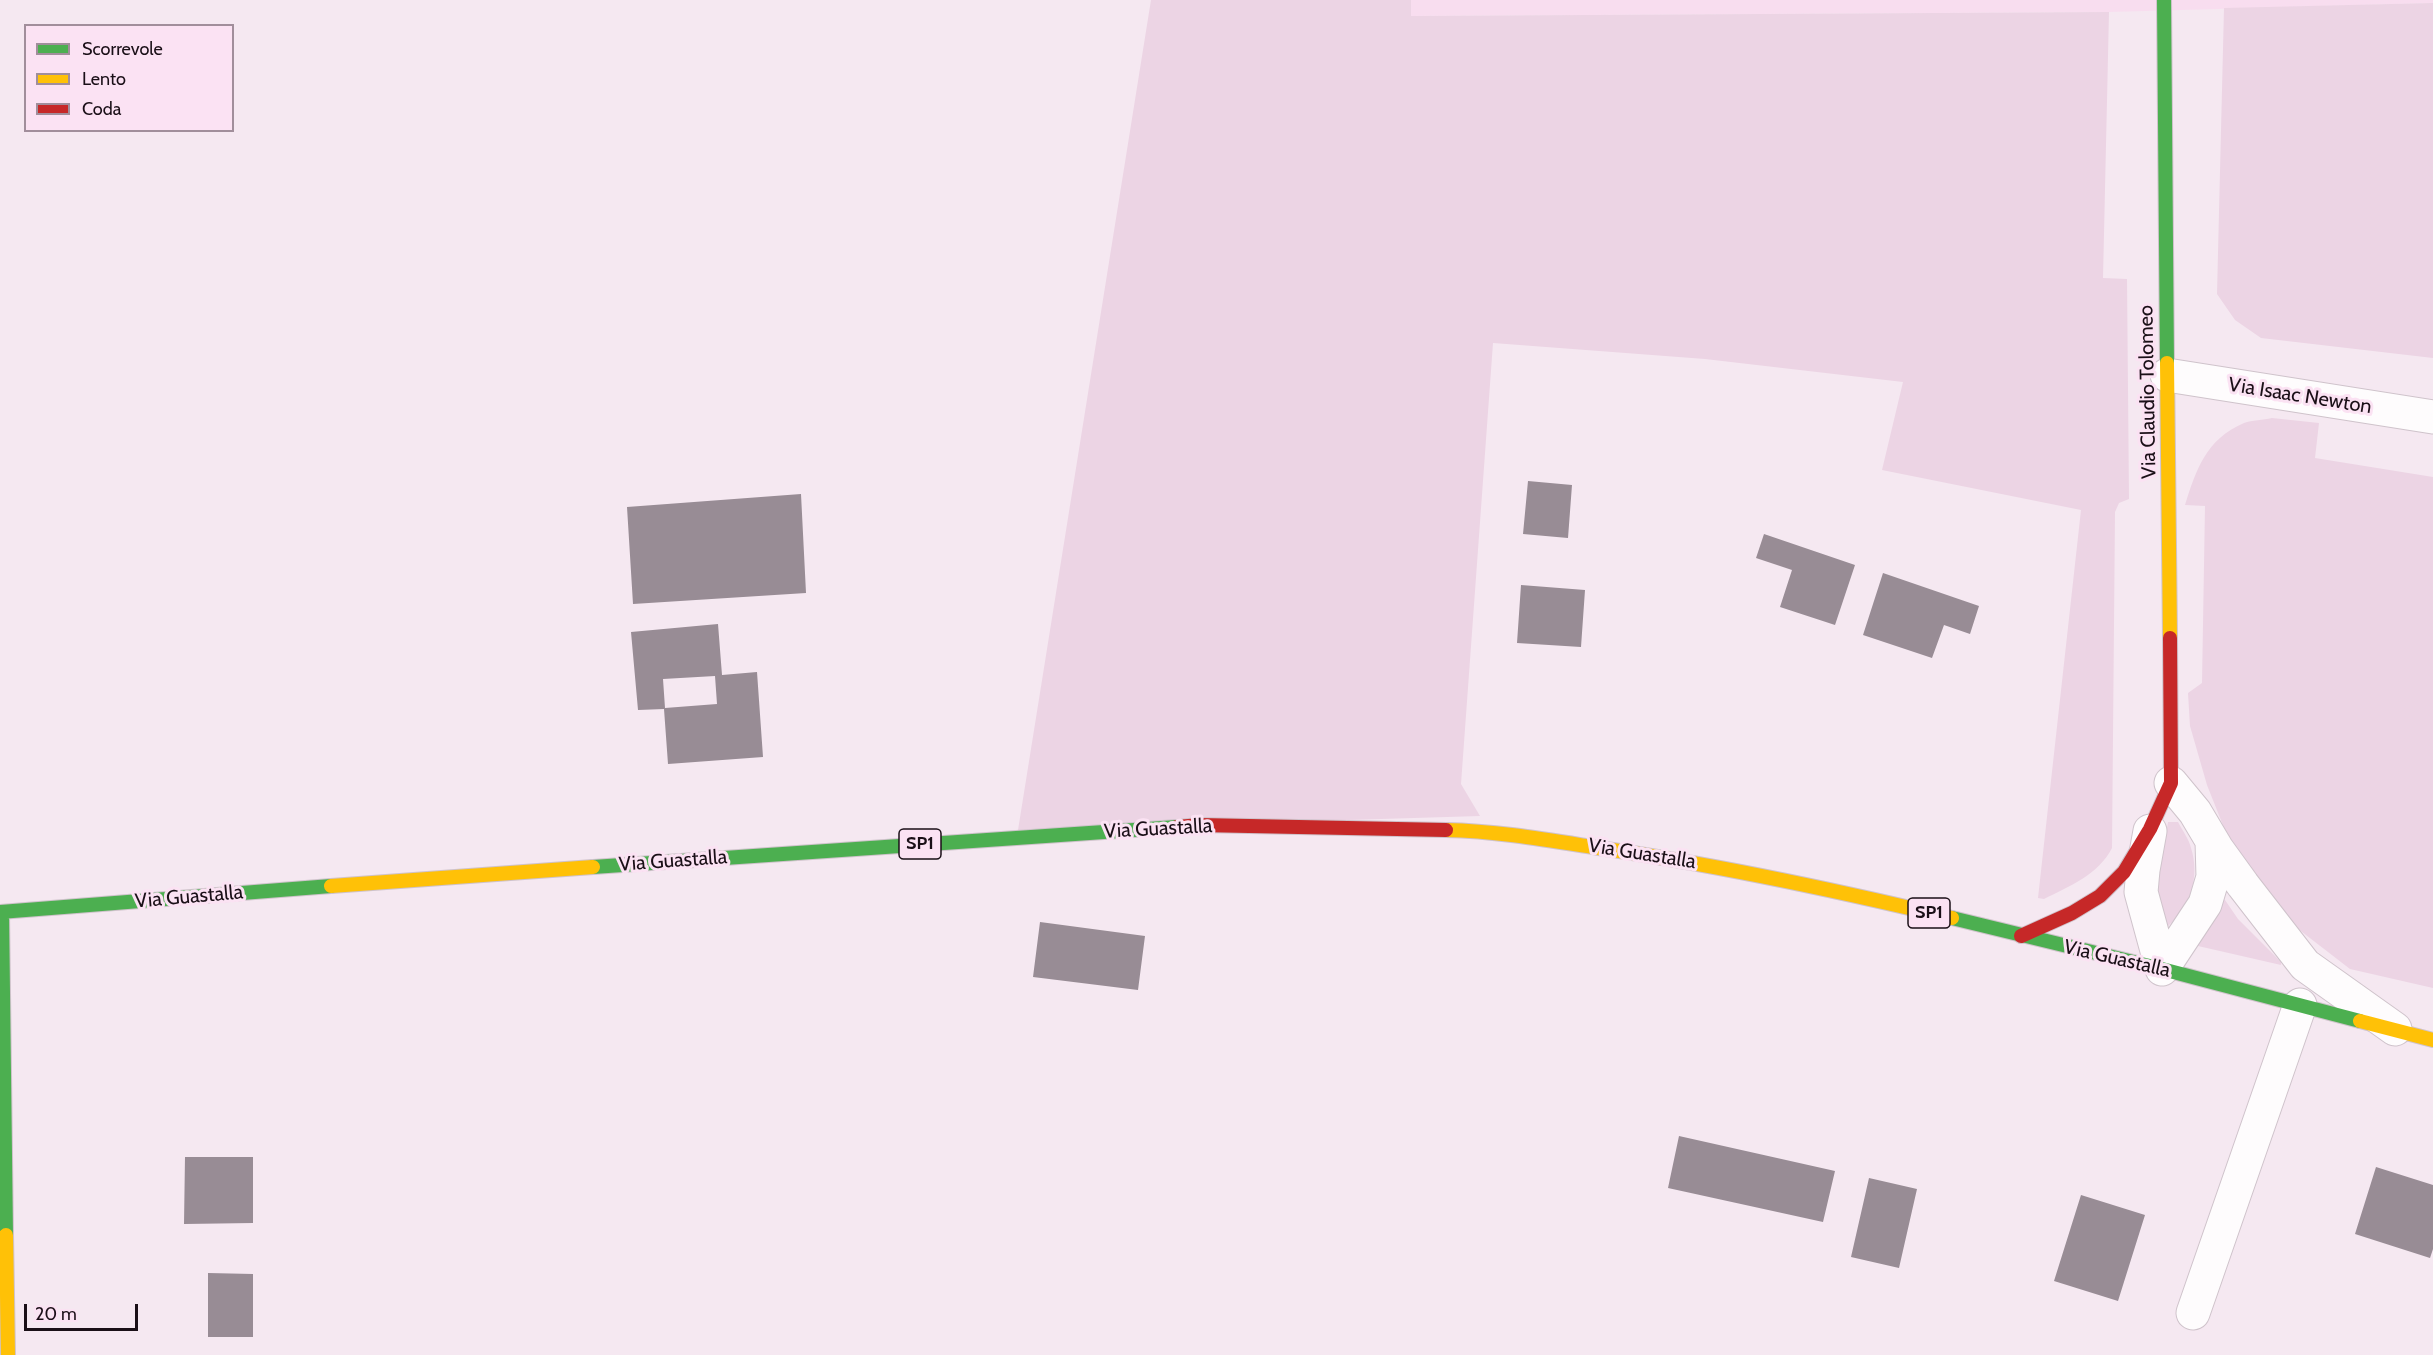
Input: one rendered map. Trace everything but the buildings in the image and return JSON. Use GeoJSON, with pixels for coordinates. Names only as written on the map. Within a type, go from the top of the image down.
{"type":"FeatureCollection","features":[{"type":"Feature","properties":{"kind":"main road","name":"Via Claudio Tolomeo"},"geometry":{"type":"LineString","coordinates":[[2164,0],[2171,783]]}},
{"type":"Feature","properties":{"kind":"main road"},"geometry":{"type":"LineString","coordinates":[[2021,936],[2099,897],[2127,870],[2150,831],[2171,783]]}},
{"type":"Feature","properties":{"kind":"main road","name":"Via Guastalla"},"geometry":{"type":"LineString","coordinates":[[1,912],[384,882],[1200,825],[1483,831],[1682,860],[1826,888],[2162,969],[2433,1040]]}},
{"type":"Feature","properties":{"kind":"main road"},"geometry":{"type":"LineString","coordinates":[[1,912],[8,1355]]}},
{"type":"Feature","properties":{"kind":"street","name":"Via Isaac Newton"},"geometry":{"type":"LineString","coordinates":[[2167,375],[2433,417]]}},
{"type":"Feature","properties":{"kind":"street"},"geometry":{"type":"LineString","coordinates":[[2171,783],[2195,812],[2212,842],[2274,927],[2305,965],[2396,1030]]}},
{"type":"Feature","properties":{"kind":"street"},"geometry":{"type":"LineString","coordinates":[[2150,831],[2141,892],[2162,969]]}},
{"type":"Feature","properties":{"kind":"street"},"geometry":{"type":"LineString","coordinates":[[2162,969],[2205,904],[2213,877],[2212,842]]}},
{"type":"Feature","properties":{"kind":"street"},"geometry":{"type":"LineString","coordinates":[[2193,1313],[2300,1005]]}},
{"type":"Feature","properties":{"kind":"shaded area"},"geometry":{"type":"Polygon","coordinates":[[[1151,0],[1411,0],[1411,16],[2109,12],[2103,278],[2127,279],[2129,499],[2119,503],[2115,512],[2112,848],[2099,866],[2073,884],[2044,899],[2038,898],[2081,510],[1882,470],[1903,382],[1705,359],[1493,343],[1461,784],[1480,816],[1018,830],[1151,0]]]}},
{"type":"Feature","properties":{"kind":"shaded area"},"geometry":{"type":"Polygon","coordinates":[[[1411,0],[2433,0],[2433,3],[2109,12],[1411,16],[1411,0]]]}},
{"type":"Feature","properties":{"kind":"shaded area"},"geometry":{"type":"Polygon","coordinates":[[[2433,3],[2433,358],[2261,338],[2235,320],[2217,294],[2224,8],[2433,3]]]}},
{"type":"Feature","properties":{"kind":"shaded area"},"geometry":{"type":"Polygon","coordinates":[[[2272,418],[2319,423],[2315,458],[2433,477],[2433,988],[2350,969],[2293,925],[2256,881],[2226,833],[2207,785],[2190,726],[2188,693],[2202,683],[2205,506],[2185,505],[2198,468],[2220,438],[2244,423],[2272,418]]]}},
{"type":"Feature","properties":{"kind":"shaded area"},"geometry":{"type":"Polygon","coordinates":[[[2168,822],[2178,822],[2189,841],[2194,859],[2194,880],[2183,910],[2168,926],[2163,926],[2155,874],[2163,851],[2168,822]]]}},
{"type":"Feature","properties":{"kind":"shaded area"},"geometry":{"type":"Polygon","coordinates":[[[2222,899],[2238,919],[2281,962],[2281,965],[2198,946],[2196,942],[2222,899]]]}},
{"type":"Feature","properties":{"kind":"traffic: fast"},"geometry":{"type":"LineString","coordinates":[[2164,0],[2167,363]]}},
{"type":"Feature","properties":{"kind":"traffic: fast"},"geometry":{"type":"LineString","coordinates":[[593,867],[1177,827]]}},
{"type":"Feature","properties":{"kind":"traffic: fast"},"geometry":{"type":"LineString","coordinates":[[0,912],[331,886]]}},
{"type":"Feature","properties":{"kind":"traffic: fast"},"geometry":{"type":"LineString","coordinates":[[2,912],[6,1235]]}},
{"type":"Feature","properties":{"kind":"traffic: fast"},"geometry":{"type":"LineString","coordinates":[[1952,918],[2162,969],[2360,1021]]}},
{"type":"Feature","properties":{"kind":"traffic: slow"},"geometry":{"type":"LineString","coordinates":[[2167,363],[2170,638]]}},
{"type":"Feature","properties":{"kind":"traffic: slow"},"geometry":{"type":"LineString","coordinates":[[1446,830],[1522,836],[1688,862],[1820,888],[1952,918]]}},
{"type":"Feature","properties":{"kind":"traffic: slow"},"geometry":{"type":"LineString","coordinates":[[331,886],[593,867]]}},
{"type":"Feature","properties":{"kind":"traffic: slow"},"geometry":{"type":"LineString","coordinates":[[2360,1021],[2433,1040]]}},
{"type":"Feature","properties":{"kind":"traffic: slow"},"geometry":{"type":"LineString","coordinates":[[6,1235],[8,1355]]}},
{"type":"Feature","properties":{"kind":"traffic: jam"},"geometry":{"type":"LineString","coordinates":[[2021,936],[2072,913],[2100,896],[2124,872],[2150,829],[2171,783],[2170,638]]}},
{"type":"Feature","properties":{"kind":"traffic: jam"},"geometry":{"type":"LineString","coordinates":[[1177,827],[1200,825],[1446,830]]}}]}
